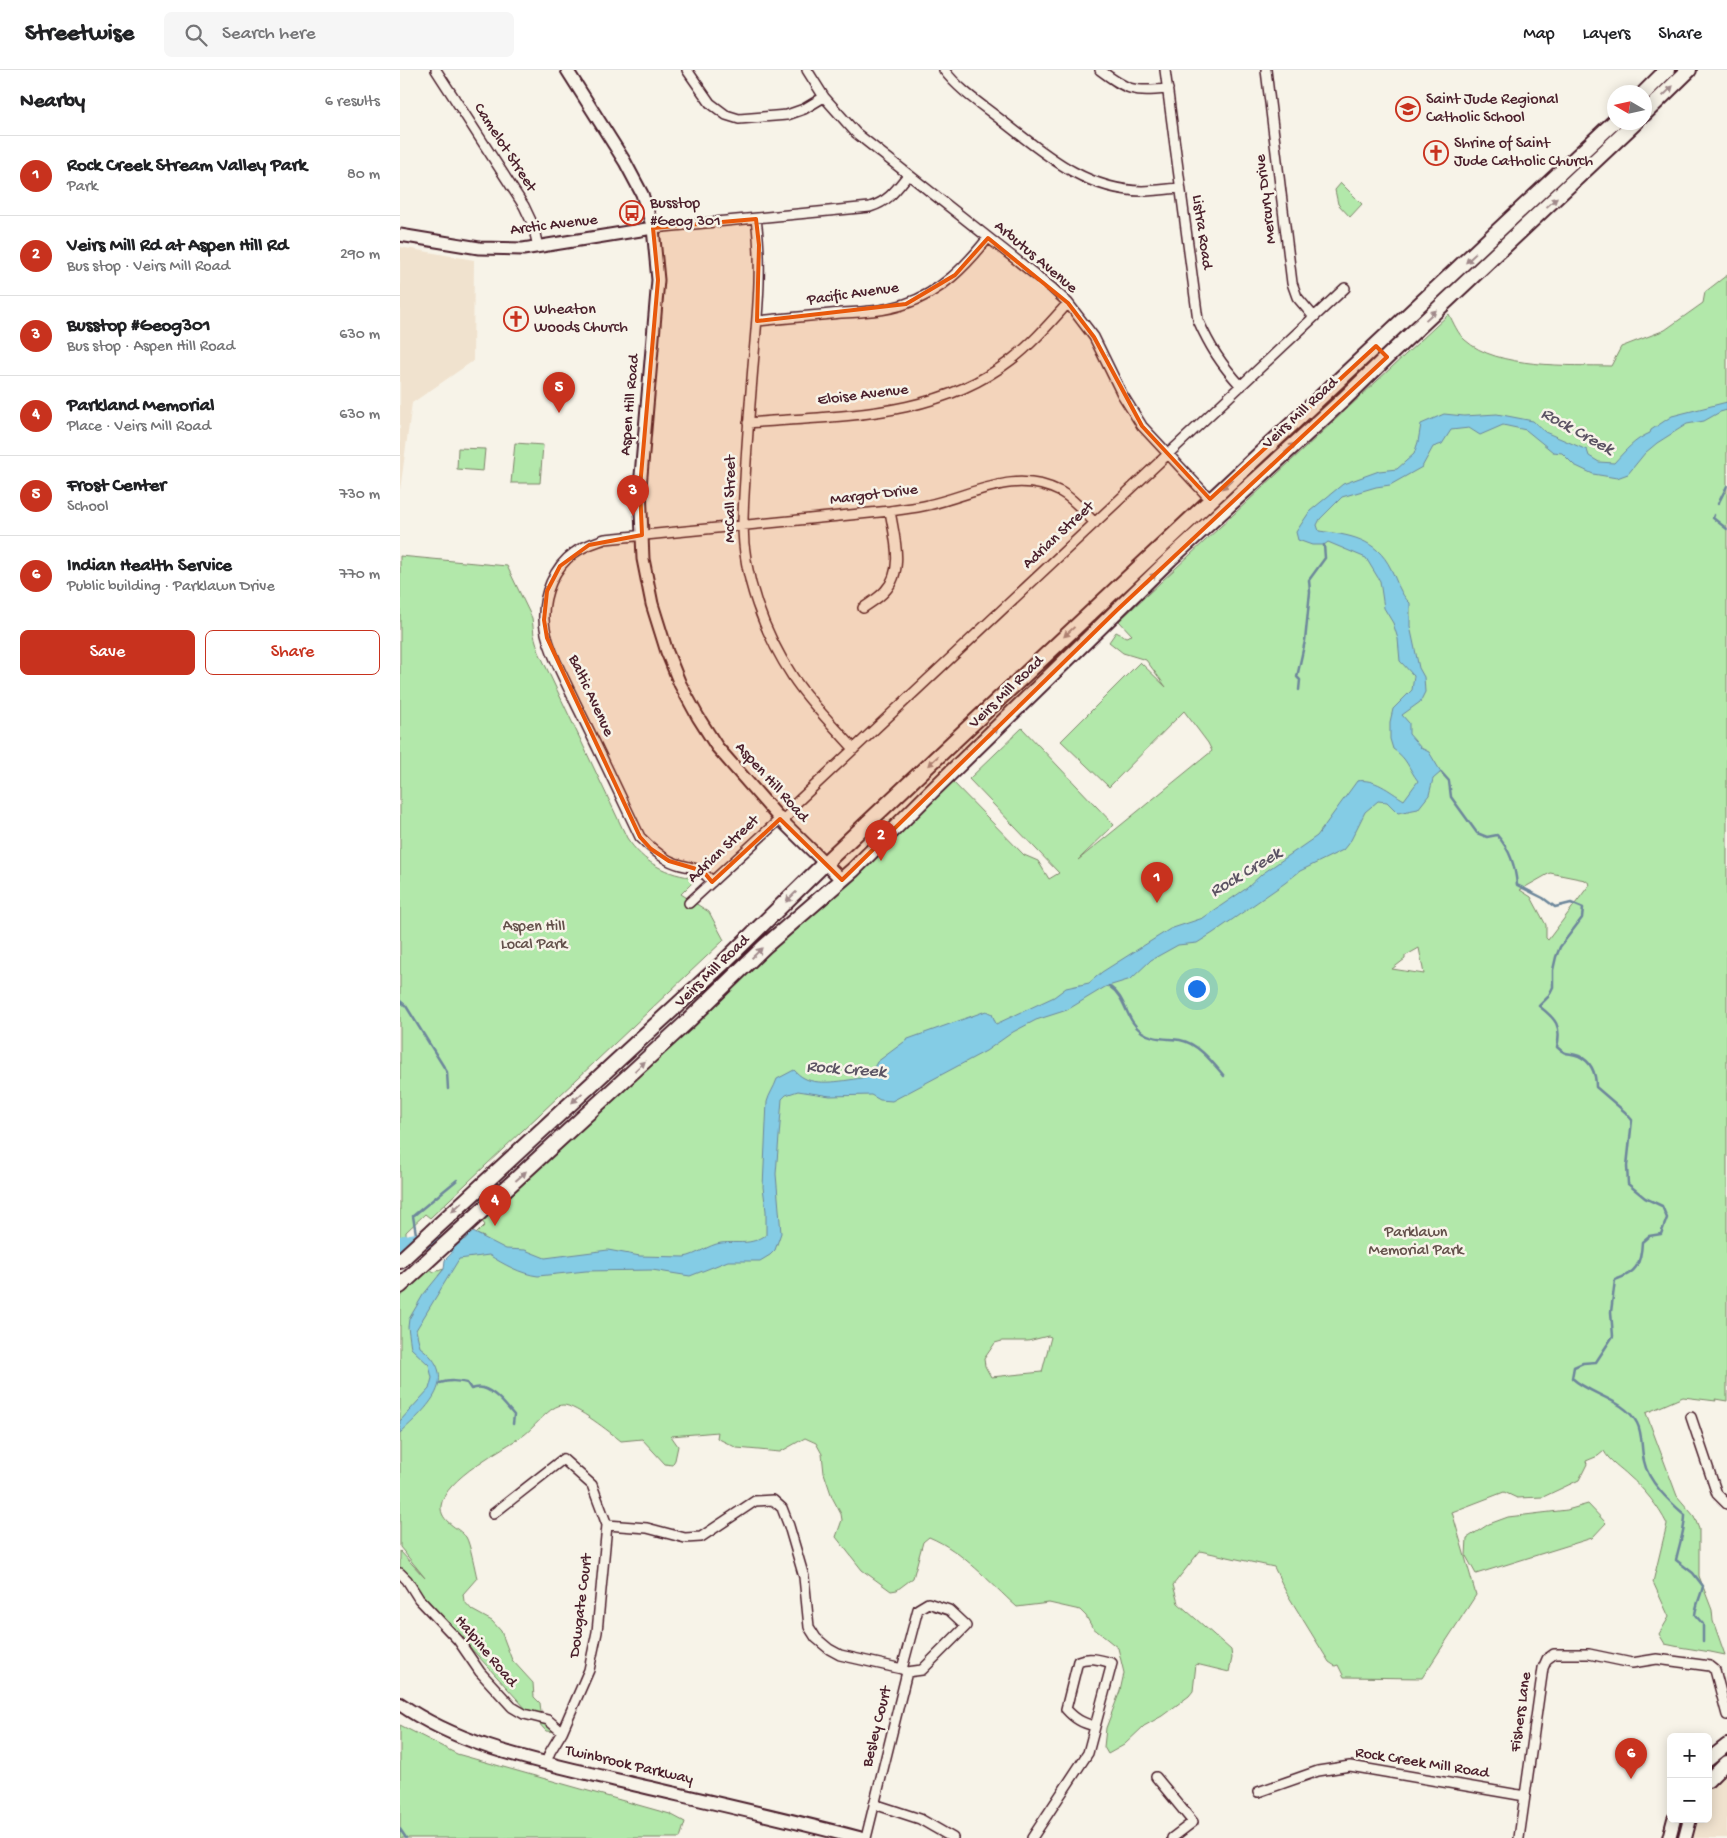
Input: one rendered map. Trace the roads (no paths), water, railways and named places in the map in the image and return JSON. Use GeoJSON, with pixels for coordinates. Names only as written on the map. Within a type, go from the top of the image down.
{"type":"FeatureCollection","features":[{"type":"Feature","properties":{"kind":"main road"},"geometry":{"type":"LineString","coordinates":[[1652,85],[1668,70]]}},
{"type":"Feature","properties":{"kind":"main road"},"geometry":{"type":"LineString","coordinates":[[1652,105],[1689,70]]}},
{"type":"Feature","properties":{"kind":"main road","name":"Veirs Mill Road"},"geometry":{"type":"LineString","coordinates":[[402,1259],[724,962],[825,863],[1607,129]]}},
{"type":"Feature","properties":{"kind":"main road","name":"Veirs Mill Road"},"geometry":{"type":"LineString","coordinates":[[400,1286],[681,1028],[764,947],[842,880],[1116,611],[1344,399],[1628,130]]}},
{"type":"Feature","properties":{"kind":"main road"},"geometry":{"type":"LineString","coordinates":[[1376,346],[1387,357]]}},
{"type":"Feature","properties":{"kind":"main road"},"geometry":{"type":"LineString","coordinates":[[1244,468],[1254,481]]}},
{"type":"Feature","properties":{"kind":"main road","name":"Twinbrook Parkway"},"geometry":{"type":"LineString","coordinates":[[400,1704],[418,1716],[485,1746],[832,1835],[859,1838]]}},
{"type":"Feature","properties":{"kind":"main road"},"geometry":{"type":"LineString","coordinates":[[1712,1757],[1727,1746]]}},
{"type":"Feature","properties":{"kind":"main road"},"geometry":{"type":"LineString","coordinates":[[1711,1778],[1727,1762]]}},
{"type":"Feature","properties":{"kind":"main road"},"geometry":{"type":"LineString","coordinates":[[1669,1838],[1673,1823]]}},
{"type":"Feature","properties":{"kind":"main road"},"geometry":{"type":"LineString","coordinates":[[1685,1838],[1689,1823]]}},
{"type":"Feature","properties":{"kind":"street","name":"Camelot Street"},"geometry":{"type":"LineString","coordinates":[[436,70],[524,206],[533,225],[538,247]]}},
{"type":"Feature","properties":{"kind":"street","name":"Aspen Hill Road"},"geometry":{"type":"LineString","coordinates":[[566,70],[625,162],[642,194],[653,228],[658,280],[640,487],[643,560],[652,604],[667,652],[680,684],[717,747],[780,819],[842,880]]}},
{"type":"Feature","properties":{"kind":"street"},"geometry":{"type":"LineString","coordinates":[[688,70],[710,103],[726,115],[739,119],[787,115],[804,110],[824,97]]}},
{"type":"Feature","properties":{"kind":"street","name":"Arbutus Avenue"},"geometry":{"type":"LineString","coordinates":[[807,70],[824,97],[856,134],[1052,288],[1068,304],[1094,337],[1122,394],[1142,426],[1210,500]]}},
{"type":"Feature","properties":{"kind":"street"},"geometry":{"type":"LineString","coordinates":[[944,70],[961,89],[1058,165],[1082,178],[1100,185],[1141,191],[1180,188]]}},
{"type":"Feature","properties":{"kind":"street"},"geometry":{"type":"LineString","coordinates":[[1100,70],[1121,86],[1146,91],[1168,89]]}},
{"type":"Feature","properties":{"kind":"street","name":"Listra Road"},"geometry":{"type":"LineString","coordinates":[[1166,70],[1198,320],[1209,344],[1225,368],[1241,386]]}},
{"type":"Feature","properties":{"kind":"street","name":"Mercury Drive"},"geometry":{"type":"LineString","coordinates":[[1266,70],[1292,283],[1297,297],[1314,317]]}},
{"type":"Feature","properties":{"kind":"street","name":"Arctic Avenue"},"geometry":{"type":"LineString","coordinates":[[400,235],[479,248],[523,249],[653,228],[870,207],[892,195],[908,174]]}},
{"type":"Feature","properties":{"kind":"street","name":"McCall Street"},"geometry":{"type":"LineString","coordinates":[[756,219],[760,271],[748,423],[743,525],[747,561],[762,616],[775,646],[808,698],[854,749]]}},
{"type":"Feature","properties":{"kind":"street","name":"Pacific Avenue"},"geometry":{"type":"LineString","coordinates":[[757,321],[878,310],[906,304],[955,275],[988,238]]}},
{"type":"Feature","properties":{"kind":"street","name":"Adrian Street"},"geometry":{"type":"LineString","coordinates":[[689,903],[780,819],[786,807],[794,805],[1345,288]]}},
{"type":"Feature","properties":{"kind":"street","name":"Eloise Avenue"},"geometry":{"type":"LineString","coordinates":[[748,423],[895,410],[924,404],[950,395],[975,384],[1011,360],[1037,337],[1068,304]]}},
{"type":"Feature","properties":{"kind":"street","name":"Margot Drive"},"geometry":{"type":"LineString","coordinates":[[642,535],[890,511],[929,505],[1001,484],[1022,481],[1041,484],[1060,492],[1072,500],[1095,523]]}},
{"type":"Feature","properties":{"kind":"street"},"geometry":{"type":"LineString","coordinates":[[863,608],[885,591],[896,574],[897,557],[890,511]]}},
{"type":"Feature","properties":{"kind":"street","name":"Baltic Avenue"},"geometry":{"type":"LineString","coordinates":[[642,535],[605,539],[589,544],[573,553],[560,566],[547,591],[544,620],[547,638],[640,838],[651,849],[669,861],[703,871],[712,882]]}},
{"type":"Feature","properties":{"kind":"street"},"geometry":{"type":"LineString","coordinates":[[1691,1417],[1717,1494],[1727,1504]]}},
{"type":"Feature","properties":{"kind":"street","name":"Dowgate Court"},"geometry":{"type":"LineString","coordinates":[[493,1514],[563,1459],[592,1485],[607,1524],[597,1632],[589,1670],[562,1732],[546,1763]]}},
{"type":"Feature","properties":{"kind":"street"},"geometry":{"type":"LineString","coordinates":[[607,1524],[647,1528],[685,1538],[701,1537],[755,1501],[773,1500],[782,1508],[789,1526],[804,1577],[809,1627],[816,1638],[829,1650],[840,1655],[904,1671]]}},
{"type":"Feature","properties":{"kind":"street","name":"Halpine Road"},"geometry":{"type":"LineString","coordinates":[[400,1573],[407,1580],[419,1599],[458,1640],[480,1672],[512,1707],[524,1714],[548,1720],[562,1732]]}},
{"type":"Feature","properties":{"kind":"street","name":"Besley Court"},"geometry":{"type":"LineString","coordinates":[[866,1838],[918,1609],[928,1603],[949,1610],[966,1626],[922,1670],[904,1671]]}},
{"type":"Feature","properties":{"kind":"street","name":"Fishers Lane"},"geometry":{"type":"LineString","coordinates":[[1519,1838],[1543,1668],[1547,1659],[1554,1654],[1589,1654],[1632,1663],[1658,1659],[1710,1666],[1715,1670],[1727,1715]]}},
{"type":"Feature","properties":{"kind":"street"},"geometry":{"type":"LineString","coordinates":[[1032,1838],[1088,1753],[1112,1663],[1084,1658],[1078,1661],[1066,1709],[1078,1720],[1095,1726]]}},
{"type":"Feature","properties":{"kind":"street","name":"Rock Creek Mill Road"},"geometry":{"type":"LineString","coordinates":[[1258,1792],[1318,1771],[1350,1766],[1525,1796]]}},
{"type":"Feature","properties":{"kind":"street"},"geometry":{"type":"LineString","coordinates":[[1156,1776],[1193,1822],[1172,1838]]}},
{"type":"Feature","properties":{"kind":"street"},"geometry":{"type":"LineString","coordinates":[[874,1804],[920,1819],[953,1838]]}},
{"type":"Feature","properties":{"kind":"water"},"geometry":{"type":"Polygon","coordinates":[[[1727,402],[1727,410],[1704,421],[1687,424],[1645,453],[1628,474],[1617,478],[1593,474],[1574,465],[1562,453],[1553,452],[1526,430],[1503,425],[1480,435],[1469,428],[1451,430],[1442,444],[1433,447],[1422,467],[1390,485],[1342,497],[1320,519],[1317,525],[1319,531],[1341,534],[1370,544],[1385,559],[1401,591],[1410,603],[1410,626],[1419,668],[1424,677],[1425,692],[1420,702],[1402,715],[1409,723],[1409,734],[1421,748],[1429,752],[1441,772],[1433,779],[1429,795],[1418,809],[1398,813],[1387,802],[1378,801],[1365,812],[1351,840],[1343,850],[1300,871],[1197,943],[1178,945],[1151,960],[1131,979],[1105,987],[1067,1010],[1036,1020],[1013,1032],[986,1051],[892,1101],[880,1100],[871,1095],[830,1096],[798,1091],[786,1095],[782,1099],[776,1174],[781,1233],[775,1250],[760,1261],[728,1261],[690,1276],[652,1270],[586,1271],[538,1276],[519,1271],[489,1255],[459,1259],[416,1330],[420,1347],[432,1359],[438,1370],[439,1381],[436,1392],[429,1403],[400,1433],[400,1421],[429,1389],[432,1378],[429,1365],[411,1348],[408,1327],[409,1319],[423,1295],[444,1269],[445,1260],[473,1232],[506,1249],[525,1250],[545,1258],[608,1250],[640,1256],[684,1257],[716,1244],[755,1241],[766,1235],[763,1187],[767,1102],[777,1079],[794,1070],[804,1078],[818,1082],[836,1082],[869,1077],[877,1062],[908,1039],[986,1011],[992,1014],[996,1024],[1054,997],[1066,988],[1089,983],[1102,972],[1170,929],[1203,918],[1317,836],[1357,781],[1376,783],[1404,800],[1418,781],[1405,760],[1393,749],[1390,739],[1390,722],[1393,709],[1412,690],[1414,676],[1400,661],[1398,639],[1393,623],[1384,608],[1380,581],[1366,558],[1328,542],[1324,545],[1312,545],[1298,540],[1296,532],[1310,511],[1343,484],[1379,471],[1397,469],[1414,454],[1421,424],[1444,414],[1464,416],[1497,414],[1533,421],[1545,432],[1587,450],[1589,456],[1599,462],[1614,463],[1635,442],[1672,416],[1727,402]]]}},
{"type":"Feature","properties":{"kind":"waterway"},"geometry":{"type":"LineString","coordinates":[[1718,504],[1727,486]]}},
{"type":"Feature","properties":{"kind":"waterway"},"geometry":{"type":"LineString","coordinates":[[1714,515],[1713,518],[1727,529]]}},
{"type":"Feature","properties":{"kind":"waterway"},"geometry":{"type":"LineString","coordinates":[[1299,690],[1300,680],[1297,677],[1305,641],[1310,592],[1309,580],[1325,558],[1324,545]]}},
{"type":"Feature","properties":{"kind":"waterway"},"geometry":{"type":"LineString","coordinates":[[1441,772],[1449,781],[1451,797],[1477,833],[1487,837],[1497,835],[1502,841],[1511,858],[1517,885],[1543,898],[1555,907],[1571,903],[1583,908],[1582,918],[1560,947],[1553,970],[1553,987],[1548,997],[1539,1006],[1550,1015],[1558,1028],[1557,1047],[1563,1052],[1579,1056],[1587,1062],[1594,1073],[1596,1087],[1632,1120],[1627,1166],[1628,1184],[1645,1198],[1662,1206],[1667,1218],[1661,1234],[1649,1236],[1642,1242],[1639,1262],[1633,1271],[1615,1280],[1611,1312],[1613,1336],[1596,1362],[1583,1363],[1574,1367],[1572,1378],[1579,1384],[1624,1408],[1631,1415],[1639,1427],[1646,1469],[1666,1498],[1685,1515],[1676,1560],[1693,1573],[1703,1586],[1695,1615],[1703,1624],[1703,1641]]}},
{"type":"Feature","properties":{"kind":"waterway"},"geometry":{"type":"LineString","coordinates":[[1109,986],[1115,991],[1132,1021],[1142,1032],[1146,1035],[1180,1040],[1193,1045],[1205,1054],[1224,1076]]}},
{"type":"Feature","properties":{"kind":"waterway"},"geometry":{"type":"LineString","coordinates":[[400,1001],[406,1006],[447,1072],[448,1089]]}},
{"type":"Feature","properties":{"kind":"waterway"},"geometry":{"type":"LineString","coordinates":[[417,1240],[413,1216],[457,1180]]}},
{"type":"Feature","properties":{"kind":"waterway","name":"Rock Creek"},"geometry":{"type":"LineString","coordinates":[[400,1243],[417,1240],[476,1249]]}},
{"type":"Feature","properties":{"kind":"waterway"},"geometry":{"type":"LineString","coordinates":[[440,1383],[450,1381],[467,1383],[471,1389],[483,1388],[488,1390],[514,1415],[513,1424]]}},
{"type":"Feature","properties":{"kind":"waterway"},"geometry":{"type":"LineString","coordinates":[[400,1829],[406,1838]]}},
{"type":"Feature","properties":{"kind":"place","name":"Saint Jude Regional Catholic School"},"geometry":{"type":"Point","coordinates":[1408,109]}},
{"type":"Feature","properties":{"kind":"place","name":"Shrine of Saint Jude Catholic Church"},"geometry":{"type":"Point","coordinates":[1436,153]}},
{"type":"Feature","properties":{"kind":"place","name":"Busstop #Geog 301"},"geometry":{"type":"Point","coordinates":[632,213]}},
{"type":"Feature","properties":{"kind":"place","name":"Wheaton Woods Church"},"geometry":{"type":"Point","coordinates":[516,319]}},
{"type":"Feature","properties":{"kind":"place","name":"Frost Center"},"geometry":{"type":"Point","coordinates":[559,413]}},
{"type":"Feature","properties":{"kind":"place","name":"Busstop #Geog301"},"geometry":{"type":"Point","coordinates":[633,516]}},
{"type":"Feature","properties":{"kind":"place","name":"Veirs Mill Rd at Aspen Hill Rd"},"geometry":{"type":"Point","coordinates":[881,861]}},
{"type":"Feature","properties":{"kind":"place","name":"Rock Creek Stream Valley Park"},"geometry":{"type":"Point","coordinates":[1157,903]}},
{"type":"Feature","properties":{"kind":"place","name":"Parkland Memorial"},"geometry":{"type":"Point","coordinates":[495,1226]}},
{"type":"Feature","properties":{"kind":"place","name":"Indian Health Service"},"geometry":{"type":"Point","coordinates":[1631,1779]}},
{"type":"Feature","properties":{"kind":"park label","name":"Aspen Hill Local Park"},"geometry":{"type":"Point","coordinates":[534,936]}},
{"type":"Feature","properties":{"kind":"park label","name":"Parklawn Memorial Park"},"geometry":{"type":"Point","coordinates":[1416,1242]}}]}
